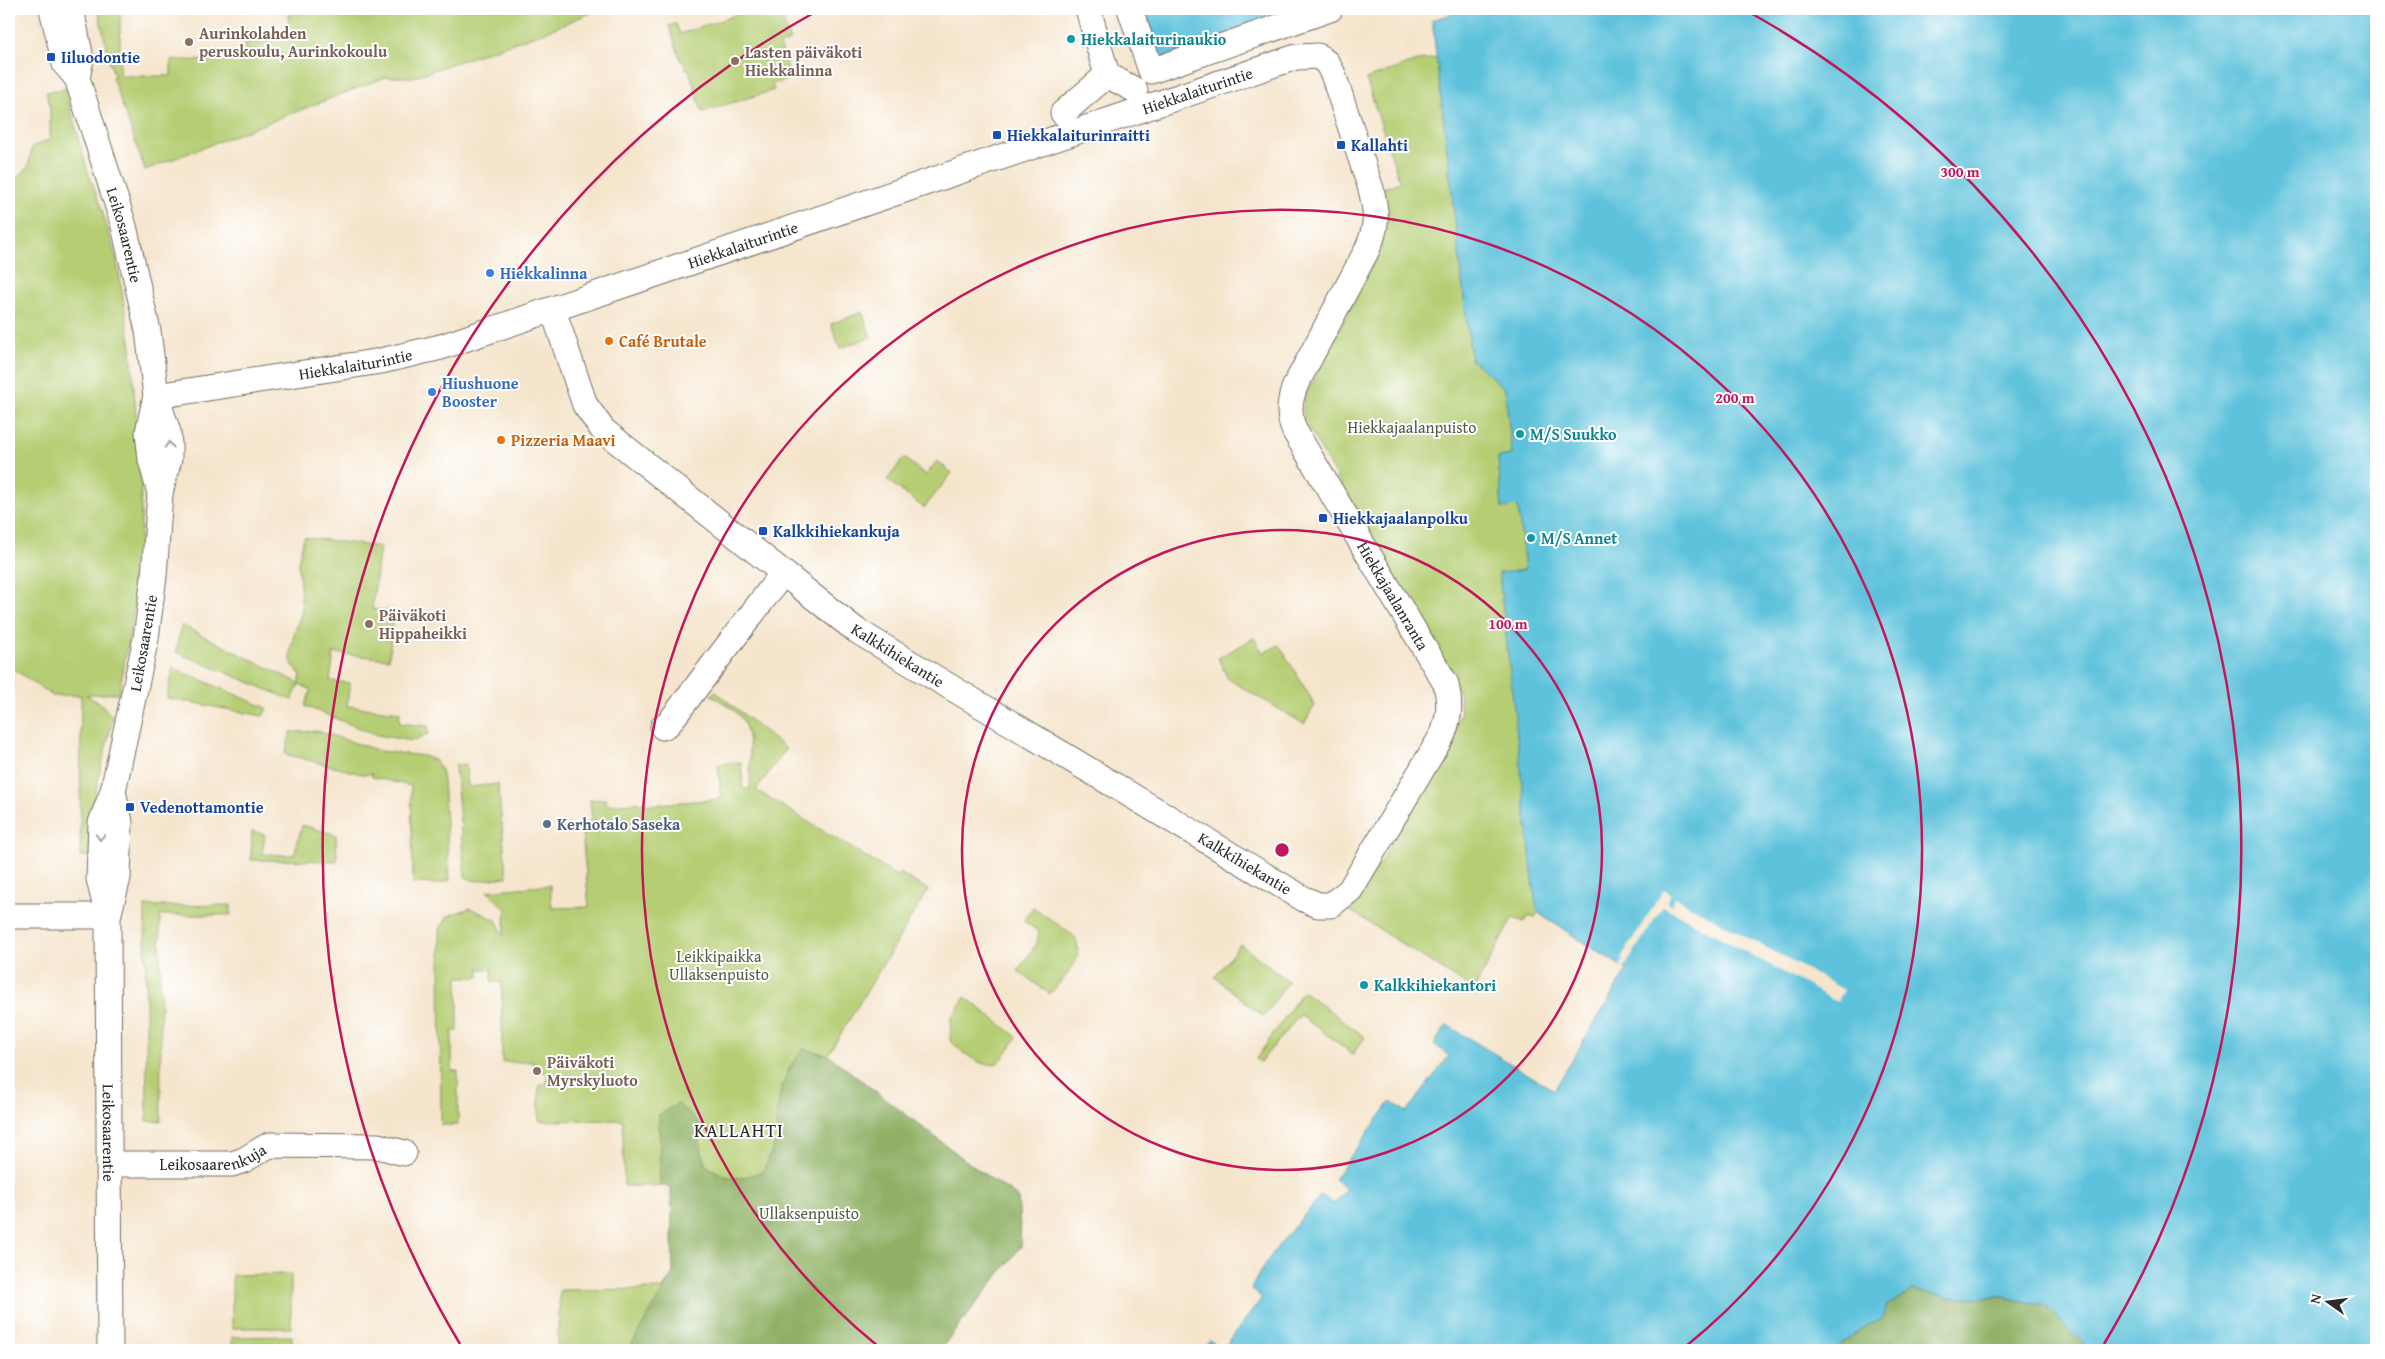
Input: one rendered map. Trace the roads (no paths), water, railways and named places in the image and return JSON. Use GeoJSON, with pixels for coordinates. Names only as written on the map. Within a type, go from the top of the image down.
{"type":"FeatureCollection","features":[{"type":"Feature","properties":{"kind":"street","name":"Leikosaarentie"},"geometry":{"type":"LineString","coordinates":[[52,9],[65,64],[77,78],[120,207],[148,331],[156,396],[168,432],[169,444],[169,459],[160,493],[154,576],[146,638],[113,791],[101,823],[98,865],[99,879],[108,916],[110,1350]]}},
{"type":"Feature","properties":{"kind":"street","name":"Leikosaarentie"},"geometry":{"type":"LineString","coordinates":[[71,9],[81,59],[77,78]]}},
{"type":"Feature","properties":{"kind":"street"},"geometry":{"type":"LineString","coordinates":[[1088,9],[1106,75],[1134,90]]}},
{"type":"Feature","properties":{"kind":"street"},"geometry":{"type":"LineString","coordinates":[[1130,9],[1151,71],[1153,68],[1330,9]]}},
{"type":"Feature","properties":{"kind":"street","name":"Hiekkalaiturintie"},"geometry":{"type":"LineString","coordinates":[[156,396],[414,354],[469,338],[1296,57],[1318,56]]}},
{"type":"Feature","properties":{"kind":"street","name":"Hiekkajaalanranta"},"geometry":{"type":"LineString","coordinates":[[1318,56],[1327,63],[1333,74],[1371,189],[1375,204],[1376,227],[1367,250],[1295,386],[1289,408],[1290,420],[1294,430],[1446,684],[1451,705],[1450,716],[1430,759],[1350,890],[1331,905]]}},
{"type":"Feature","properties":{"kind":"street"},"geometry":{"type":"LineString","coordinates":[[1063,113],[1106,75]]}},
{"type":"Feature","properties":{"kind":"street","name":"Kalkkihiekantie"},"geometry":{"type":"LineString","coordinates":[[553,310],[585,405],[596,422],[857,631],[1304,899],[1318,905],[1331,905]]}},
{"type":"Feature","properties":{"kind":"street"},"geometry":{"type":"LineString","coordinates":[[663,727],[669,723],[783,573]]}},
{"type":"Feature","properties":{"kind":"street"},"geometry":{"type":"LineString","coordinates":[[9,916],[108,916]]}},
{"type":"Feature","properties":{"kind":"street","name":"Leikosaarenkuja"},"geometry":{"type":"LineString","coordinates":[[109,1164],[232,1164],[244,1160],[268,1145],[378,1146],[404,1153]]}},
{"type":"Feature","properties":{"kind":"water"},"geometry":{"type":"Polygon","coordinates":[[[1141,9],[1307,9],[1158,59],[1141,9]]]}},
{"type":"Feature","properties":{"kind":"water"},"geometry":{"type":"Polygon","coordinates":[[[1468,9],[2376,9],[2376,1350],[2090,1350],[2046,1306],[2004,1297],[1950,1297],[1913,1290],[1888,1305],[1882,1319],[1863,1328],[1834,1350],[1222,1350],[1262,1298],[1251,1289],[1265,1264],[1283,1240],[1321,1195],[1334,1204],[1346,1189],[1334,1179],[1391,1101],[1406,1112],[1449,1056],[1434,1044],[1447,1025],[1554,1090],[1627,970],[1541,915],[1536,907],[1499,573],[1525,570],[1518,506],[1502,508],[1498,457],[1512,455],[1505,389],[1471,359],[1432,20],[1468,9]]]}},
{"type":"Feature","properties":{"kind":"water"},"geometry":{"type":"Polygon","coordinates":[[[1210,1340],[1222,1350],[1202,1350],[1210,1340]]]}},
{"type":"Feature","properties":{"kind":"place","name":"Hiekkalaiturinaukio"},"geometry":{"type":"Point","coordinates":[1071,39]}},
{"type":"Feature","properties":{"kind":"place","name":"Aurinkolahden peruskoulu, Aurinkokoulu"},"geometry":{"type":"Point","coordinates":[189,42]}},
{"type":"Feature","properties":{"kind":"place","name":"Iiluodontie"},"geometry":{"type":"Point","coordinates":[51,57]}},
{"type":"Feature","properties":{"kind":"place","name":"Lasten päiväkoti Hiekkalinna"},"geometry":{"type":"Point","coordinates":[735,61]}},
{"type":"Feature","properties":{"kind":"place","name":"Hiekkalaiturinraitti"},"geometry":{"type":"Point","coordinates":[997,135]}},
{"type":"Feature","properties":{"kind":"place","name":"Kallahti"},"geometry":{"type":"Point","coordinates":[1341,145]}},
{"type":"Feature","properties":{"kind":"place","name":"Hiekkalinna"},"geometry":{"type":"Point","coordinates":[490,273]}},
{"type":"Feature","properties":{"kind":"place","name":"Café Brutale"},"geometry":{"type":"Point","coordinates":[609,341]}},
{"type":"Feature","properties":{"kind":"place","name":"Hiushuone Booster"},"geometry":{"type":"Point","coordinates":[432,392]}},
{"type":"Feature","properties":{"kind":"place","name":"M/S Suukko"},"geometry":{"type":"Point","coordinates":[1520,434]}},
{"type":"Feature","properties":{"kind":"place","name":"Pizzeria Maavi"},"geometry":{"type":"Point","coordinates":[501,440]}},
{"type":"Feature","properties":{"kind":"place","name":"Hiekkajaalanpolku"},"geometry":{"type":"Point","coordinates":[1323,518]}},
{"type":"Feature","properties":{"kind":"place","name":"Kalkkihiekankuja"},"geometry":{"type":"Point","coordinates":[763,531]}},
{"type":"Feature","properties":{"kind":"place","name":"M/S Annet"},"geometry":{"type":"Point","coordinates":[1531,538]}},
{"type":"Feature","properties":{"kind":"place","name":"Päiväkoti Hippaheikki"},"geometry":{"type":"Point","coordinates":[369,624]}},
{"type":"Feature","properties":{"kind":"place","name":"Vedenottamontie"},"geometry":{"type":"Point","coordinates":[130,807]}},
{"type":"Feature","properties":{"kind":"place","name":"Kerhotalo Saseka"},"geometry":{"type":"Point","coordinates":[547,824]}},
{"type":"Feature","properties":{"kind":"place","name":"Kalkkihiekantori"},"geometry":{"type":"Point","coordinates":[1364,985]}},
{"type":"Feature","properties":{"kind":"place","name":"Päiväkoti Myrskyluoto"},"geometry":{"type":"Point","coordinates":[537,1071]}},
{"type":"Feature","properties":{"kind":"district","name":"KALLAHTI"},"geometry":{"type":"Point","coordinates":[739,1130]}},
{"type":"Feature","properties":{"kind":"park label","name":"Hiekkajaalanpuisto"},"geometry":{"type":"Point","coordinates":[1412,427]}},
{"type":"Feature","properties":{"kind":"park label","name":"Leikkipaikka Ullaksenpuisto"},"geometry":{"type":"Point","coordinates":[719,965]}},
{"type":"Feature","properties":{"kind":"park label","name":"Ullaksenpuisto"},"geometry":{"type":"Point","coordinates":[809,1213]}}]}
